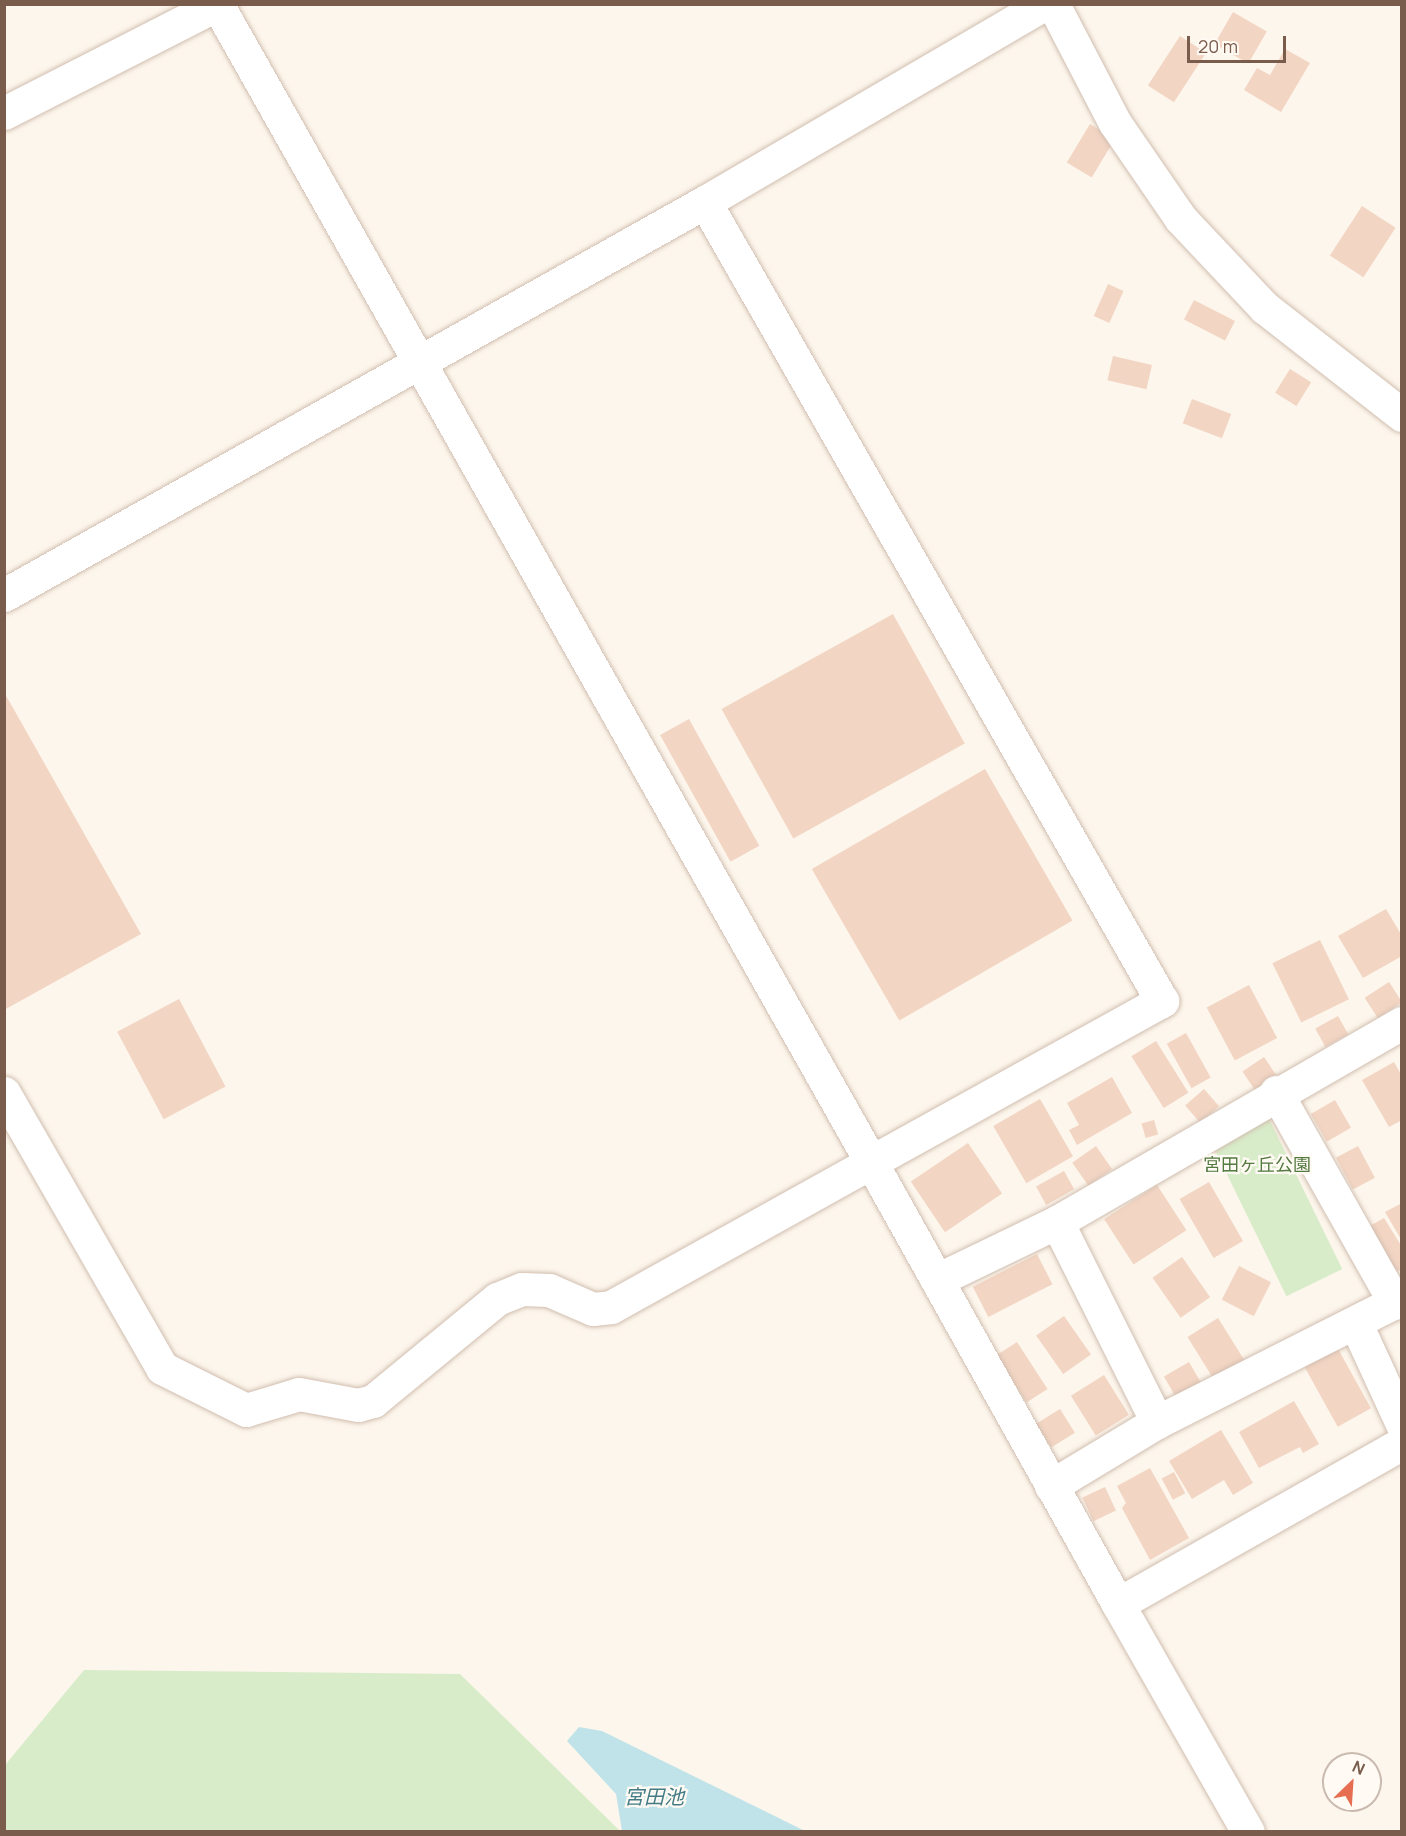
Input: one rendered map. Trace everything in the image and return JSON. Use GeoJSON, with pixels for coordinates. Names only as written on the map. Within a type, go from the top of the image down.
{"type":"FeatureCollection","features":[{"type":"Feature","properties":{"kind":"street"},"geometry":{"type":"LineString","coordinates":[[4,595],[415,361],[705,202],[1044,4]]}},
{"type":"Feature","properties":{"kind":"street"},"geometry":{"type":"LineString","coordinates":[[1053,4],[1115,123],[1181,219],[1265,308],[1401,415]]}},
{"type":"Feature","properties":{"kind":"street"},"geometry":{"type":"LineString","coordinates":[[4,113],[217,5],[415,361],[939,1278],[1051,1486],[1248,1832]]}},
{"type":"Feature","properties":{"kind":"street"},"geometry":{"type":"LineString","coordinates":[[4,1093],[162,1368],[246,1410],[299,1394],[358,1405],[373,1401],[497,1299],[522,1289],[549,1290],[593,1309],[611,1307],[1162,1001],[705,202]]}},
{"type":"Feature","properties":{"kind":"street"},"geometry":{"type":"LineString","coordinates":[[939,1278],[1057,1222],[1276,1092],[1401,1023]]}},
{"type":"Feature","properties":{"kind":"street"},"geometry":{"type":"LineString","coordinates":[[1051,1486],[1157,1422],[1398,1301],[1276,1092]]}},
{"type":"Feature","properties":{"kind":"street"},"geometry":{"type":"LineString","coordinates":[[1057,1222],[1157,1422]]}},
{"type":"Feature","properties":{"kind":"street"},"geometry":{"type":"LineString","coordinates":[[1356,1324],[1401,1424]]}},
{"type":"Feature","properties":{"kind":"street"},"geometry":{"type":"LineString","coordinates":[[1118,1604],[1401,1443]]}},
{"type":"Feature","properties":{"kind":"green space","name":"宮田ヶ丘公園"},"geometry":{"type":"Polygon","coordinates":[[[1269,1119],[1342,1269],[1286,1296],[1213,1146],[1269,1119]]]}},
{"type":"Feature","properties":{"kind":"green space"},"geometry":{"type":"Polygon","coordinates":[[[84,1670],[460,1674],[620,1831],[5,1831],[5,1765],[84,1670]]]}},
{"type":"Feature","properties":{"kind":"water","name":"宮田池"},"geometry":{"type":"Polygon","coordinates":[[[579,1727],[602,1731],[805,1831],[622,1831],[616,1794],[567,1741],[579,1727]]]}},
{"type":"Feature","properties":{"kind":"building"},"geometry":{"type":"Polygon","coordinates":[[[1233,12],[1267,32],[1248,64],[1214,44],[1233,12]]]}},
{"type":"Feature","properties":{"kind":"building"},"geometry":{"type":"Polygon","coordinates":[[[1180,36],[1206,53],[1174,102],[1148,85],[1180,36]]]}},
{"type":"Feature","properties":{"kind":"building"},"geometry":{"type":"Polygon","coordinates":[[[1285,49],[1310,63],[1281,112],[1244,90],[1257,68],[1270,75],[1285,49]]]}},
{"type":"Feature","properties":{"kind":"building"},"geometry":{"type":"Polygon","coordinates":[[[1090,124],[1115,139],[1092,178],[1067,163],[1090,124]]]}},
{"type":"Feature","properties":{"kind":"building"},"geometry":{"type":"Polygon","coordinates":[[[1362,206],[1396,228],[1363,277],[1330,255],[1362,206]]]}},
{"type":"Feature","properties":{"kind":"building"},"geometry":{"type":"Polygon","coordinates":[[[1108,284],[1124,291],[1109,323],[1094,316],[1108,284]]]}},
{"type":"Feature","properties":{"kind":"building"},"geometry":{"type":"Polygon","coordinates":[[[1194,300],[1235,321],[1225,340],[1184,320],[1194,300]]]}},
{"type":"Feature","properties":{"kind":"building"},"geometry":{"type":"Polygon","coordinates":[[[1113,356],[1152,365],[1146,389],[1107,380],[1113,356]]]}},
{"type":"Feature","properties":{"kind":"building"},"geometry":{"type":"Polygon","coordinates":[[[1290,369],[1311,382],[1296,406],[1275,393],[1290,369]]]}},
{"type":"Feature","properties":{"kind":"building"},"geometry":{"type":"Polygon","coordinates":[[[1192,399],[1231,414],[1222,438],[1183,423],[1192,399]]]}},
{"type":"Feature","properties":{"kind":"building"},"geometry":{"type":"Polygon","coordinates":[[[893,614],[965,743],[793,838],[722,709],[893,614]]]}},
{"type":"Feature","properties":{"kind":"building"},"geometry":{"type":"Polygon","coordinates":[[[4,692],[141,934],[4,1010],[4,692]]]}},
{"type":"Feature","properties":{"kind":"building"},"geometry":{"type":"Polygon","coordinates":[[[689,719],[759,846],[730,862],[660,735],[689,719]]]}},
{"type":"Feature","properties":{"kind":"building"},"geometry":{"type":"Polygon","coordinates":[[[985,769],[1072,921],[899,1021],[812,869],[985,769]]]}},
{"type":"Feature","properties":{"kind":"building"},"geometry":{"type":"Polygon","coordinates":[[[1386,909],[1402,936],[1402,956],[1363,978],[1338,936],[1386,909]]]}},
{"type":"Feature","properties":{"kind":"building"},"geometry":{"type":"Polygon","coordinates":[[[1320,940],[1349,999],[1301,1023],[1272,963],[1320,940]]]}},
{"type":"Feature","properties":{"kind":"building"},"geometry":{"type":"Polygon","coordinates":[[[1389,982],[1402,1002],[1378,1018],[1365,998],[1389,982]]]}},
{"type":"Feature","properties":{"kind":"building"},"geometry":{"type":"Polygon","coordinates":[[[1249,985],[1277,1038],[1235,1061],[1207,1008],[1249,985]]]}},
{"type":"Feature","properties":{"kind":"building"},"geometry":{"type":"Polygon","coordinates":[[[179,999],[225,1086],[164,1119],[117,1032],[179,999]]]}},
{"type":"Feature","properties":{"kind":"building"},"geometry":{"type":"Polygon","coordinates":[[[1338,1016],[1348,1034],[1325,1047],[1315,1029],[1338,1016]]]}},
{"type":"Feature","properties":{"kind":"building"},"geometry":{"type":"Polygon","coordinates":[[[1186,1033],[1211,1078],[1191,1088],[1167,1044],[1186,1033]]]}},
{"type":"Feature","properties":{"kind":"building"},"geometry":{"type":"Polygon","coordinates":[[[1156,1041],[1188,1093],[1164,1108],[1131,1056],[1156,1041]]]}},
{"type":"Feature","properties":{"kind":"building"},"geometry":{"type":"Polygon","coordinates":[[[1264,1057],[1276,1075],[1255,1090],[1242,1072],[1264,1057]]]}},
{"type":"Feature","properties":{"kind":"building"},"geometry":{"type":"Polygon","coordinates":[[[1394,1062],[1402,1076],[1402,1120],[1389,1127],[1362,1080],[1394,1062]]]}},
{"type":"Feature","properties":{"kind":"building"},"geometry":{"type":"Polygon","coordinates":[[[1112,1077],[1132,1113],[1077,1145],[1069,1130],[1079,1125],[1067,1103],[1112,1077]]]}},
{"type":"Feature","properties":{"kind":"building"},"geometry":{"type":"Polygon","coordinates":[[[1204,1089],[1219,1106],[1200,1123],[1185,1105],[1204,1089]]]}},
{"type":"Feature","properties":{"kind":"building"},"geometry":{"type":"Polygon","coordinates":[[[1040,1099],[1073,1156],[1026,1183],[993,1126],[1040,1099]]]}},
{"type":"Feature","properties":{"kind":"building"},"geometry":{"type":"Polygon","coordinates":[[[1335,1100],[1351,1128],[1327,1142],[1311,1114],[1335,1100]]]}},
{"type":"Feature","properties":{"kind":"building"},"geometry":{"type":"Polygon","coordinates":[[[1154,1120],[1158,1134],[1146,1138],[1142,1124],[1154,1120]]]}},
{"type":"Feature","properties":{"kind":"building"},"geometry":{"type":"Polygon","coordinates":[[[968,1143],[1002,1194],[945,1232],[911,1182],[968,1143]]]}},
{"type":"Feature","properties":{"kind":"building"},"geometry":{"type":"Polygon","coordinates":[[[1096,1146],[1112,1169],[1088,1186],[1072,1163],[1096,1146]]]}},
{"type":"Feature","properties":{"kind":"building"},"geometry":{"type":"Polygon","coordinates":[[[1358,1146],[1375,1178],[1353,1190],[1336,1158],[1358,1146]]]}},
{"type":"Feature","properties":{"kind":"building"},"geometry":{"type":"Polygon","coordinates":[[[1064,1171],[1074,1189],[1046,1205],[1036,1187],[1064,1171]]]}},
{"type":"Feature","properties":{"kind":"building"},"geometry":{"type":"Polygon","coordinates":[[[1209,1182],[1243,1241],[1214,1258],[1180,1199],[1209,1182]]]}},
{"type":"Feature","properties":{"kind":"building"},"geometry":{"type":"Polygon","coordinates":[[[1157,1185],[1186,1230],[1134,1265],[1104,1219],[1157,1185]]]}},
{"type":"Feature","properties":{"kind":"building"},"geometry":{"type":"Polygon","coordinates":[[[1402,1203],[1402,1241],[1385,1212],[1402,1203]]]}},
{"type":"Feature","properties":{"kind":"building"},"geometry":{"type":"Polygon","coordinates":[[[1384,1218],[1402,1247],[1402,1269],[1396,1272],[1368,1227],[1384,1218]]]}},
{"type":"Feature","properties":{"kind":"building"},"geometry":{"type":"Polygon","coordinates":[[[1037,1254],[1052,1284],[988,1317],[973,1287],[1037,1254]]]}},
{"type":"Feature","properties":{"kind":"building"},"geometry":{"type":"Polygon","coordinates":[[[1182,1257],[1210,1297],[1181,1318],[1153,1278],[1182,1257]]]}},
{"type":"Feature","properties":{"kind":"building"},"geometry":{"type":"Polygon","coordinates":[[[1239,1266],[1271,1282],[1254,1316],[1222,1300],[1239,1266]]]}},
{"type":"Feature","properties":{"kind":"building"},"geometry":{"type":"Polygon","coordinates":[[[1064,1316],[1091,1355],[1063,1374],[1036,1336],[1064,1316]]]}},
{"type":"Feature","properties":{"kind":"building"},"geometry":{"type":"Polygon","coordinates":[[[1218,1318],[1244,1360],[1213,1379],[1187,1337],[1218,1318]]]}},
{"type":"Feature","properties":{"kind":"building"},"geometry":{"type":"Polygon","coordinates":[[[1017,1342],[1047,1389],[1027,1403],[996,1356],[1017,1342]]]}},
{"type":"Feature","properties":{"kind":"building"},"geometry":{"type":"Polygon","coordinates":[[[1337,1347],[1371,1408],[1338,1427],[1304,1365],[1337,1347]]]}},
{"type":"Feature","properties":{"kind":"building"},"geometry":{"type":"Polygon","coordinates":[[[1189,1362],[1203,1386],[1178,1401],[1164,1376],[1189,1362]]]}},
{"type":"Feature","properties":{"kind":"building"},"geometry":{"type":"Polygon","coordinates":[[[1104,1375],[1129,1415],[1096,1436],[1071,1396],[1104,1375]]]}},
{"type":"Feature","properties":{"kind":"building"},"geometry":{"type":"Polygon","coordinates":[[[1294,1401],[1319,1444],[1303,1453],[1300,1447],[1259,1468],[1239,1432],[1294,1401]]]}},
{"type":"Feature","properties":{"kind":"building"},"geometry":{"type":"Polygon","coordinates":[[[1060,1409],[1075,1433],[1051,1448],[1036,1424],[1060,1409]]]}},
{"type":"Feature","properties":{"kind":"building"},"geometry":{"type":"Polygon","coordinates":[[[1221,1430],[1253,1483],[1233,1495],[1224,1480],[1192,1499],[1169,1461],[1221,1430]]]}},
{"type":"Feature","properties":{"kind":"building"},"geometry":{"type":"Polygon","coordinates":[[[1150,1468],[1189,1538],[1150,1560],[1122,1508],[1126,1503],[1117,1486],[1150,1468]]]}},
{"type":"Feature","properties":{"kind":"building"},"geometry":{"type":"Polygon","coordinates":[[[1174,1472],[1185,1493],[1173,1500],[1162,1479],[1174,1472]]]}},
{"type":"Feature","properties":{"kind":"building"},"geometry":{"type":"Polygon","coordinates":[[[1105,1487],[1116,1511],[1093,1521],[1082,1498],[1105,1487]]]}}]}
